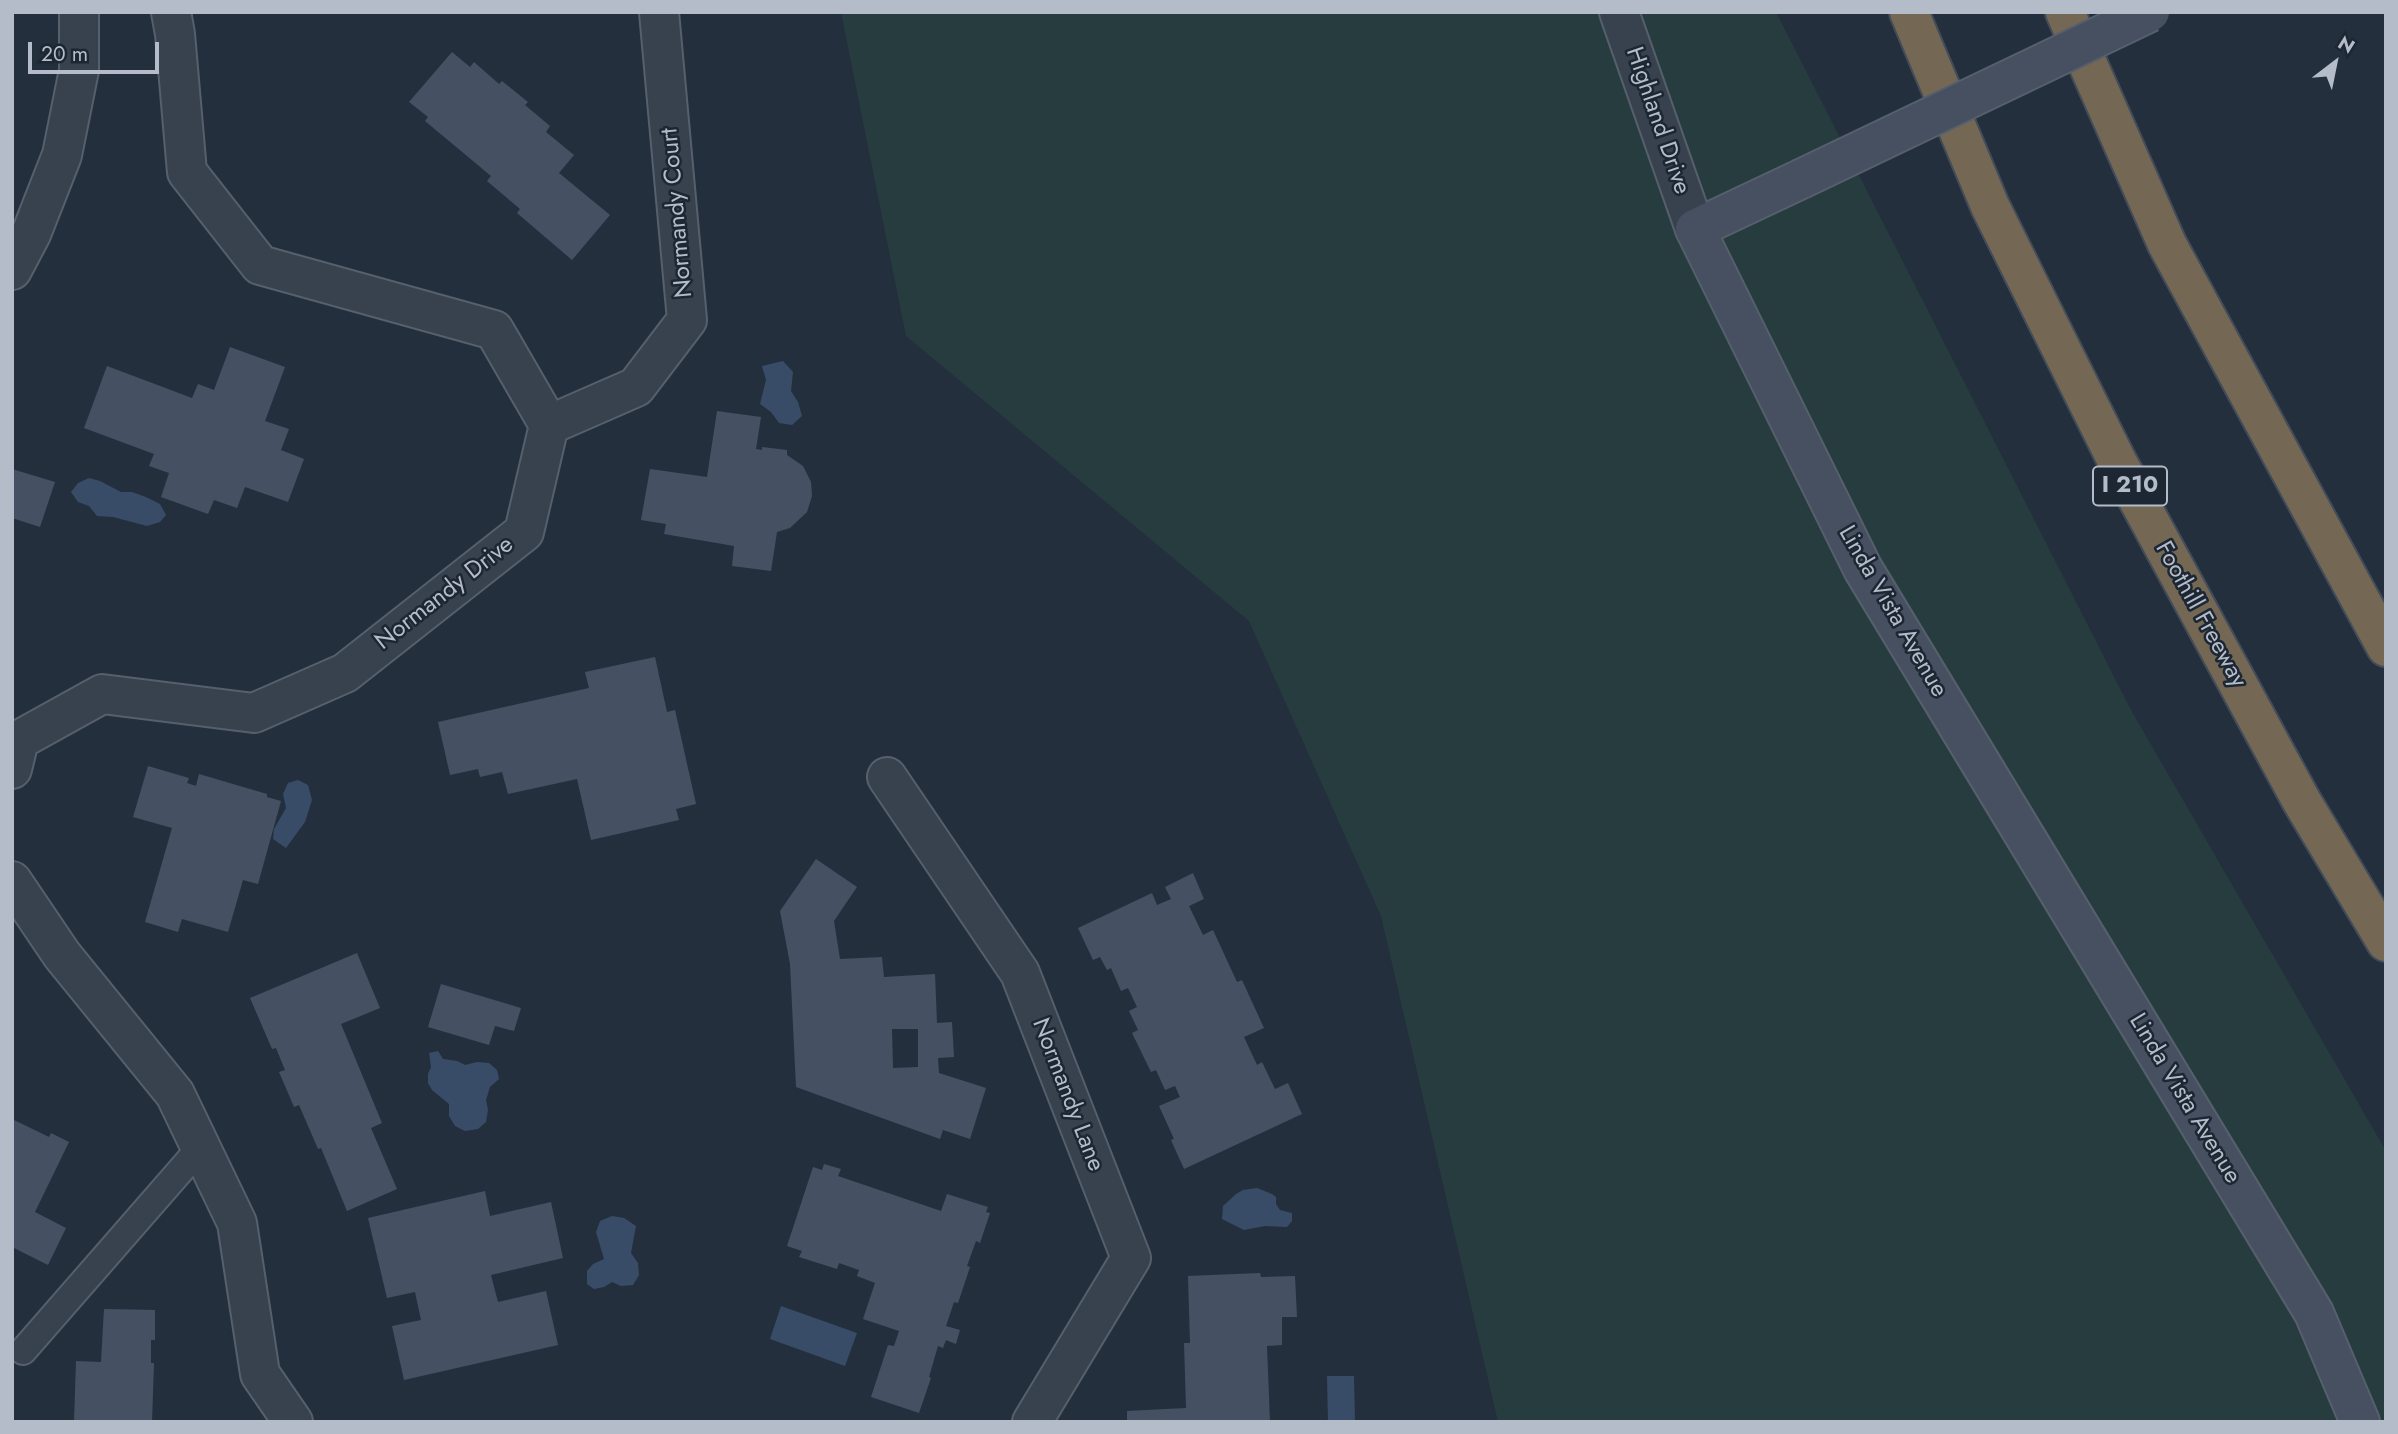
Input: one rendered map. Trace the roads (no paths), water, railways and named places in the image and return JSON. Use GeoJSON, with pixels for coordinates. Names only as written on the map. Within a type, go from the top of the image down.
{"type":"FeatureCollection","features":[{"type":"Feature","properties":{"kind":"highway","name":"Foothill Freeway"},"geometry":{"type":"LineString","coordinates":[[1909,12],[1990,206],[2117,461],[2301,800],[2386,942]]}},
{"type":"Feature","properties":{"kind":"highway"},"geometry":{"type":"LineString","coordinates":[[2065,12],[2167,244],[2386,647]]}},
{"type":"Feature","properties":{"kind":"main road"},"geometry":{"type":"LineString","coordinates":[[1695,229],[2150,12]]}},
{"type":"Feature","properties":{"kind":"main road","name":"Linda Vista Avenue"},"geometry":{"type":"LineString","coordinates":[[1695,229],[1863,569],[2314,1313],[2360,1422]]}},
{"type":"Feature","properties":{"kind":"street"},"geometry":{"type":"LineString","coordinates":[[12,270],[31,234],[62,155],[79,70],[79,12]]}},
{"type":"Feature","properties":{"kind":"street"},"geometry":{"type":"LineString","coordinates":[[171,12],[187,173],[260,265],[494,330],[549,425]]}},
{"type":"Feature","properties":{"kind":"street","name":"Normandy Court"},"geometry":{"type":"LineString","coordinates":[[549,425],[636,387],[687,320],[659,12]]}},
{"type":"Feature","properties":{"kind":"street","name":"Highland Drive"},"geometry":{"type":"LineString","coordinates":[[1619,12],[1695,229]]}},
{"type":"Feature","properties":{"kind":"street","name":"Normandy Drive"},"geometry":{"type":"LineString","coordinates":[[12,769],[19,740],[102,694],[254,713],[345,673],[524,532],[549,425]]}},
{"type":"Feature","properties":{"kind":"street","name":"Normandy Lane"},"geometry":{"type":"LineString","coordinates":[[887,777],[1020,974],[1131,1258],[1032,1422]]}},
{"type":"Feature","properties":{"kind":"street"},"geometry":{"type":"LineString","coordinates":[[12,881],[62,955],[176,1094],[237,1223],[260,1374],[293,1422]]}},
{"type":"Feature","properties":{"kind":"lane"},"geometry":{"type":"LineString","coordinates":[[23,1351],[201,1147]]}},
{"type":"Feature","properties":{"kind":"water"},"geometry":{"type":"Polygon","coordinates":[[[783,361],[793,372],[791,391],[802,416],[792,425],[779,423],[771,412],[760,404],[766,380],[762,366],[783,361]]]}},
{"type":"Feature","properties":{"kind":"water"},"geometry":{"type":"Polygon","coordinates":[[[89,478],[121,492],[132,492],[146,497],[160,504],[166,515],[160,522],[147,526],[113,517],[97,516],[89,506],[78,502],[71,492],[78,483],[89,478]]]}},
{"type":"Feature","properties":{"kind":"water"},"geometry":{"type":"Polygon","coordinates":[[[298,780],[308,785],[312,800],[305,822],[286,848],[273,839],[274,829],[286,808],[283,794],[288,783],[298,780]]]}},
{"type":"Feature","properties":{"kind":"water"},"geometry":{"type":"Polygon","coordinates":[[[438,1051],[443,1059],[465,1065],[489,1063],[497,1070],[499,1079],[490,1087],[486,1100],[486,1122],[478,1129],[465,1131],[455,1126],[449,1116],[449,1104],[432,1090],[428,1083],[431,1067],[429,1053],[438,1051]]]}},
{"type":"Feature","properties":{"kind":"water"},"geometry":{"type":"Polygon","coordinates":[[[1257,1188],[1276,1197],[1280,1210],[1292,1213],[1292,1221],[1287,1227],[1265,1226],[1244,1230],[1222,1219],[1223,1206],[1236,1194],[1257,1188]]]}},
{"type":"Feature","properties":{"kind":"water"},"geometry":{"type":"Polygon","coordinates":[[[612,1216],[624,1218],[636,1226],[631,1253],[638,1263],[639,1275],[633,1285],[621,1286],[612,1282],[594,1289],[587,1284],[587,1271],[593,1264],[604,1259],[596,1232],[600,1221],[612,1216]]]}},
{"type":"Feature","properties":{"kind":"water"},"geometry":{"type":"Polygon","coordinates":[[[781,1306],[857,1333],[845,1366],[770,1339],[781,1306]]]}},
{"type":"Feature","properties":{"kind":"water"},"geometry":{"type":"Polygon","coordinates":[[[1327,1376],[1354,1376],[1355,1422],[1328,1422],[1327,1376]]]}}]}
